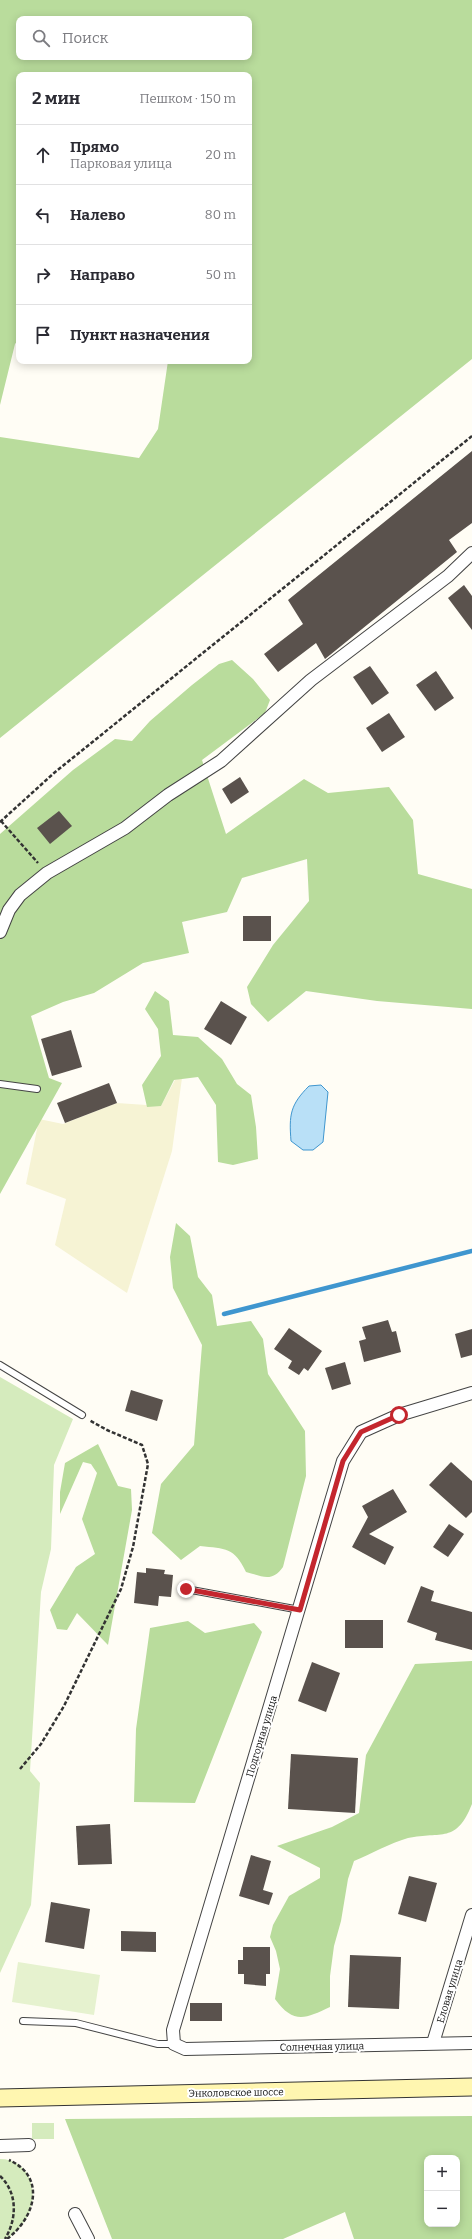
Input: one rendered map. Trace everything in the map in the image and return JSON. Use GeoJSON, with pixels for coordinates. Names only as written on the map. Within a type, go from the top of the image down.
{"type":"FeatureCollection","features":[{"type":"Feature","properties":{"kind":"main road","name":"Энколовское шоссе"},"geometry":{"type":"LineString","coordinates":[[0,2098],[472,2087]]}},
{"type":"Feature","properties":{"kind":"street"},"geometry":{"type":"LineString","coordinates":[[0,932],[9,910],[20,895],[47,873],[125,828],[168,795],[221,761],[311,680],[448,576],[472,553]]}},
{"type":"Feature","properties":{"kind":"street","name":"Подгорная улица"},"geometry":{"type":"LineString","coordinates":[[174,2044],[173,2030],[179,2004],[300,1610],[343,1461],[361,1432],[399,1415],[472,1393]]}},
{"type":"Feature","properties":{"kind":"street","name":"Еловая улица"},"geometry":{"type":"LineString","coordinates":[[433,2044],[472,1915]]}},
{"type":"Feature","properties":{"kind":"street","name":"Солнечная улица"},"geometry":{"type":"LineString","coordinates":[[174,2044],[185,2050],[472,2043]]}},
{"type":"Feature","properties":{"kind":"street"},"geometry":{"type":"LineString","coordinates":[[0,2146],[29,2145]]}},
{"type":"Feature","properties":{"kind":"street"},"geometry":{"type":"LineString","coordinates":[[76,2214],[88,2239]]}},
{"type":"Feature","properties":{"kind":"lane"},"geometry":{"type":"LineString","coordinates":[[0,1084],[37,1090]]}},
{"type":"Feature","properties":{"kind":"lane"},"geometry":{"type":"LineString","coordinates":[[0,1365],[82,1415]]}},
{"type":"Feature","properties":{"kind":"lane"},"geometry":{"type":"LineString","coordinates":[[186,1589],[300,1610]]}},
{"type":"Feature","properties":{"kind":"lane"},"geometry":{"type":"LineString","coordinates":[[23,2020],[76,2023],[158,2044],[174,2044]]}},
{"type":"Feature","properties":{"kind":"path"},"geometry":{"type":"LineString","coordinates":[[47,873],[0,822],[54,773],[472,436]]}},
{"type":"Feature","properties":{"kind":"path"},"geometry":{"type":"LineString","coordinates":[[20,1769],[41,1744],[64,1706],[121,1589],[133,1547],[148,1464],[142,1445],[107,1430],[82,1415]]}},
{"type":"Feature","properties":{"kind":"path"},"geometry":{"type":"LineString","coordinates":[[3,2159],[21,2166],[28,2173],[33,2186],[34,2198],[29,2214],[21,2226],[6,2239]]}},
{"type":"Feature","properties":{"kind":"path"},"geometry":{"type":"LineString","coordinates":[[0,2176],[10,2190],[13,2200],[12,2226],[6,2239]]}},
{"type":"Feature","properties":{"kind":"shaded area"},"geometry":{"type":"Polygon","coordinates":[[[182,1078],[172,1151],[127,1293],[55,1245],[66,1199],[26,1184],[39,1119],[63,1124],[117,1103],[161,1106],[175,1080],[182,1078]]]}},
{"type":"Feature","properties":{"kind":"green space"},"geometry":{"type":"Polygon","coordinates":[[[0,0],[472,0],[472,359],[0,738],[0,437],[139,458],[158,429],[168,364],[252,364],[252,72],[16,72],[15,344],[0,405],[0,0]]]}},
{"type":"Feature","properties":{"kind":"green space"},"geometry":{"type":"Polygon","coordinates":[[[232,660],[253,679],[270,700],[265,713],[202,760],[226,834],[304,779],[328,793],[389,787],[413,820],[418,874],[472,889],[472,1009],[377,1001],[306,991],[268,1022],[251,1004],[247,987],[273,945],[309,901],[307,859],[242,878],[227,912],[182,922],[189,953],[143,963],[94,993],[63,1002],[31,1016],[49,1078],[62,1083],[0,1194],[0,834],[73,770],[115,739],[132,741],[150,721],[192,685],[219,664],[232,660]]]}},
{"type":"Feature","properties":{"kind":"green space"},"geometry":{"type":"Polygon","coordinates":[[[155,991],[169,1001],[173,1035],[198,1037],[222,1059],[237,1084],[251,1095],[256,1127],[258,1159],[233,1165],[218,1162],[216,1105],[198,1077],[174,1080],[161,1106],[147,1107],[142,1085],[161,1056],[158,1029],[145,1009],[155,991]]]}},
{"type":"Feature","properties":{"kind":"green space"},"geometry":{"type":"Polygon","coordinates":[[[176,1223],[190,1236],[198,1277],[212,1295],[217,1326],[251,1321],[263,1339],[268,1374],[305,1431],[306,1476],[283,1567],[279,1572],[271,1577],[246,1572],[242,1564],[233,1554],[223,1549],[200,1546],[181,1560],[152,1533],[161,1484],[194,1445],[202,1345],[173,1288],[170,1257],[176,1223]]]}},
{"type":"Feature","properties":{"kind":"green space"},"geometry":{"type":"Polygon","coordinates":[[[0,1377],[73,1419],[54,1465],[51,1549],[41,1592],[30,1771],[40,1783],[31,1905],[0,1973],[0,1377]]]}},
{"type":"Feature","properties":{"kind":"green space"},"geometry":{"type":"Polygon","coordinates":[[[98,1444],[118,1486],[131,1489],[132,1510],[108,1645],[77,1613],[67,1630],[57,1629],[50,1610],[76,1567],[95,1554],[82,1519],[97,1473],[91,1464],[83,1462],[60,1514],[60,1492],[65,1463],[98,1444]]]}},
{"type":"Feature","properties":{"kind":"green space"},"geometry":{"type":"Polygon","coordinates":[[[188,1621],[205,1633],[254,1623],[262,1632],[195,1803],[134,1802],[136,1729],[150,1628],[188,1621]]]}},
{"type":"Feature","properties":{"kind":"green space"},"geometry":{"type":"Polygon","coordinates":[[[472,1661],[472,1804],[466,1817],[460,1825],[447,1833],[401,1840],[354,1861],[348,1879],[341,1921],[334,1946],[330,1976],[330,2007],[306,2016],[294,2016],[282,2007],[275,1999],[280,1969],[276,1951],[270,1937],[273,1925],[289,1896],[320,1878],[320,1868],[277,1846],[332,1827],[359,1813],[366,1755],[415,1664],[472,1661]]]}},
{"type":"Feature","properties":{"kind":"green space"},"geometry":{"type":"Polygon","coordinates":[[[18,1962],[100,1975],[94,2015],[12,2002],[18,1962]]]}},
{"type":"Feature","properties":{"kind":"green space"},"geometry":{"type":"Polygon","coordinates":[[[472,2116],[472,2239],[354,2239],[345,2212],[283,2239],[112,2239],[65,2119],[472,2116]]]}},
{"type":"Feature","properties":{"kind":"green space"},"geometry":{"type":"Polygon","coordinates":[[[32,2123],[54,2123],[54,2139],[32,2139],[32,2123]]]}},
{"type":"Feature","properties":{"kind":"green space"},"geometry":{"type":"Polygon","coordinates":[[[0,2159],[10,2160],[25,2170],[32,2186],[33,2195],[32,2204],[27,2217],[20,2228],[7,2239],[0,2239],[0,2159]]]}},
{"type":"Feature","properties":{"kind":"water"},"geometry":{"type":"Polygon","coordinates":[[[321,1085],[328,1092],[323,1142],[313,1150],[303,1150],[291,1141],[290,1124],[292,1111],[298,1099],[309,1086],[321,1085]]]}},
{"type":"Feature","properties":{"kind":"building"},"geometry":{"type":"Polygon","coordinates":[[[472,451],[472,523],[449,540],[457,552],[325,659],[316,643],[278,672],[264,654],[303,624],[288,600],[472,451]]]}},
{"type":"Feature","properties":{"kind":"building"},"geometry":{"type":"Polygon","coordinates":[[[464,585],[472,596],[472,630],[448,598],[464,585]]]}},
{"type":"Feature","properties":{"kind":"building"},"geometry":{"type":"Polygon","coordinates":[[[370,666],[389,693],[372,705],[353,677],[370,666]]]}},
{"type":"Feature","properties":{"kind":"building"},"geometry":{"type":"Polygon","coordinates":[[[436,671],[454,698],[435,711],[416,685],[436,671]]]}},
{"type":"Feature","properties":{"kind":"building"},"geometry":{"type":"Polygon","coordinates":[[[389,713],[405,737],[382,752],[366,728],[389,713]]]}},
{"type":"Feature","properties":{"kind":"building"},"geometry":{"type":"Polygon","coordinates":[[[240,777],[249,792],[231,804],[222,789],[240,777]]]}},
{"type":"Feature","properties":{"kind":"building"},"geometry":{"type":"Polygon","coordinates":[[[59,811],[72,826],[50,844],[37,828],[59,811]]]}},
{"type":"Feature","properties":{"kind":"building"},"geometry":{"type":"Polygon","coordinates":[[[243,916],[271,916],[271,941],[243,941],[243,916]]]}},
{"type":"Feature","properties":{"kind":"building"},"geometry":{"type":"Polygon","coordinates":[[[221,1001],[247,1017],[231,1045],[204,1029],[221,1001]]]}},
{"type":"Feature","properties":{"kind":"building"},"geometry":{"type":"Polygon","coordinates":[[[71,1030],[82,1067],[52,1076],[41,1039],[71,1030]]]}},
{"type":"Feature","properties":{"kind":"building"},"geometry":{"type":"Polygon","coordinates":[[[109,1083],[117,1103],[65,1123],[57,1103],[109,1083]]]}},
{"type":"Feature","properties":{"kind":"building"},"geometry":{"type":"Polygon","coordinates":[[[388,1320],[392,1332],[396,1331],[401,1352],[364,1362],[359,1341],[366,1339],[362,1327],[388,1320]]]}},
{"type":"Feature","properties":{"kind":"building"},"geometry":{"type":"Polygon","coordinates":[[[289,1328],[322,1351],[308,1371],[304,1368],[299,1375],[288,1368],[292,1361],[274,1349],[289,1328]]]}},
{"type":"Feature","properties":{"kind":"building"},"geometry":{"type":"Polygon","coordinates":[[[472,1329],[472,1355],[461,1358],[455,1334],[472,1329]]]}},
{"type":"Feature","properties":{"kind":"building"},"geometry":{"type":"Polygon","coordinates":[[[345,1362],[351,1384],[332,1390],[325,1368],[345,1362]]]}},
{"type":"Feature","properties":{"kind":"building"},"geometry":{"type":"Polygon","coordinates":[[[131,1390],[163,1400],[157,1421],[125,1411],[131,1390]]]}},
{"type":"Feature","properties":{"kind":"building"},"geometry":{"type":"Polygon","coordinates":[[[451,1462],[472,1481],[472,1512],[466,1518],[429,1485],[451,1462]]]}},
{"type":"Feature","properties":{"kind":"building"},"geometry":{"type":"Polygon","coordinates":[[[393,1489],[407,1512],[369,1534],[394,1547],[385,1565],[352,1547],[368,1517],[362,1506],[393,1489]]]}},
{"type":"Feature","properties":{"kind":"building"},"geometry":{"type":"Polygon","coordinates":[[[449,1524],[464,1534],[448,1557],[433,1547],[449,1524]]]}},
{"type":"Feature","properties":{"kind":"building"},"geometry":{"type":"Polygon","coordinates":[[[146,1568],[165,1570],[164,1574],[173,1575],[171,1597],[159,1596],[158,1606],[134,1603],[137,1572],[146,1573],[146,1568]]]}},
{"type":"Feature","properties":{"kind":"building"},"geometry":{"type":"Polygon","coordinates":[[[421,1586],[434,1591],[431,1601],[472,1612],[472,1650],[435,1640],[437,1633],[407,1622],[421,1586]]]}},
{"type":"Feature","properties":{"kind":"building"},"geometry":{"type":"Polygon","coordinates":[[[345,1620],[383,1620],[383,1648],[345,1648],[345,1620]]]}},
{"type":"Feature","properties":{"kind":"building"},"geometry":{"type":"Polygon","coordinates":[[[312,1662],[340,1673],[326,1712],[298,1701],[312,1662]]]}},
{"type":"Feature","properties":{"kind":"building"},"geometry":{"type":"Polygon","coordinates":[[[291,1754],[358,1758],[355,1813],[288,1809],[291,1754]]]}},
{"type":"Feature","properties":{"kind":"building"},"geometry":{"type":"Polygon","coordinates":[[[110,1824],[112,1864],[78,1865],[76,1826],[110,1824]]]}},
{"type":"Feature","properties":{"kind":"building"},"geometry":{"type":"Polygon","coordinates":[[[251,1855],[271,1861],[263,1890],[273,1893],[269,1905],[239,1896],[251,1855]]]}},
{"type":"Feature","properties":{"kind":"building"},"geometry":{"type":"Polygon","coordinates":[[[409,1876],[437,1883],[426,1922],[398,1914],[409,1876]]]}},
{"type":"Feature","properties":{"kind":"building"},"geometry":{"type":"Polygon","coordinates":[[[51,1902],[90,1909],[84,1949],[45,1942],[51,1902]]]}},
{"type":"Feature","properties":{"kind":"building"},"geometry":{"type":"Polygon","coordinates":[[[121,1931],[156,1932],[156,1952],[121,1951],[121,1931]]]}},
{"type":"Feature","properties":{"kind":"building"},"geometry":{"type":"Polygon","coordinates":[[[243,1947],[270,1947],[270,1974],[266,1974],[266,1986],[244,1984],[244,1974],[238,1974],[238,1960],[243,1960],[243,1947]]]}},
{"type":"Feature","properties":{"kind":"building"},"geometry":{"type":"Polygon","coordinates":[[[350,1955],[401,1957],[399,2009],[348,2007],[350,1955]]]}},
{"type":"Feature","properties":{"kind":"building"},"geometry":{"type":"Polygon","coordinates":[[[190,2003],[222,2003],[222,2021],[190,2021],[190,2003]]]}},
{"type":"Feature","properties":{"kind":"waterway"},"geometry":{"type":"LineString","coordinates":[[224,1314],[472,1251]]}},
{"type":"Feature","properties":{"kind":"route"},"geometry":{"type":"LineString","coordinates":[[186,1589],[300,1610],[343,1461],[361,1432],[399,1415]]}}]}
